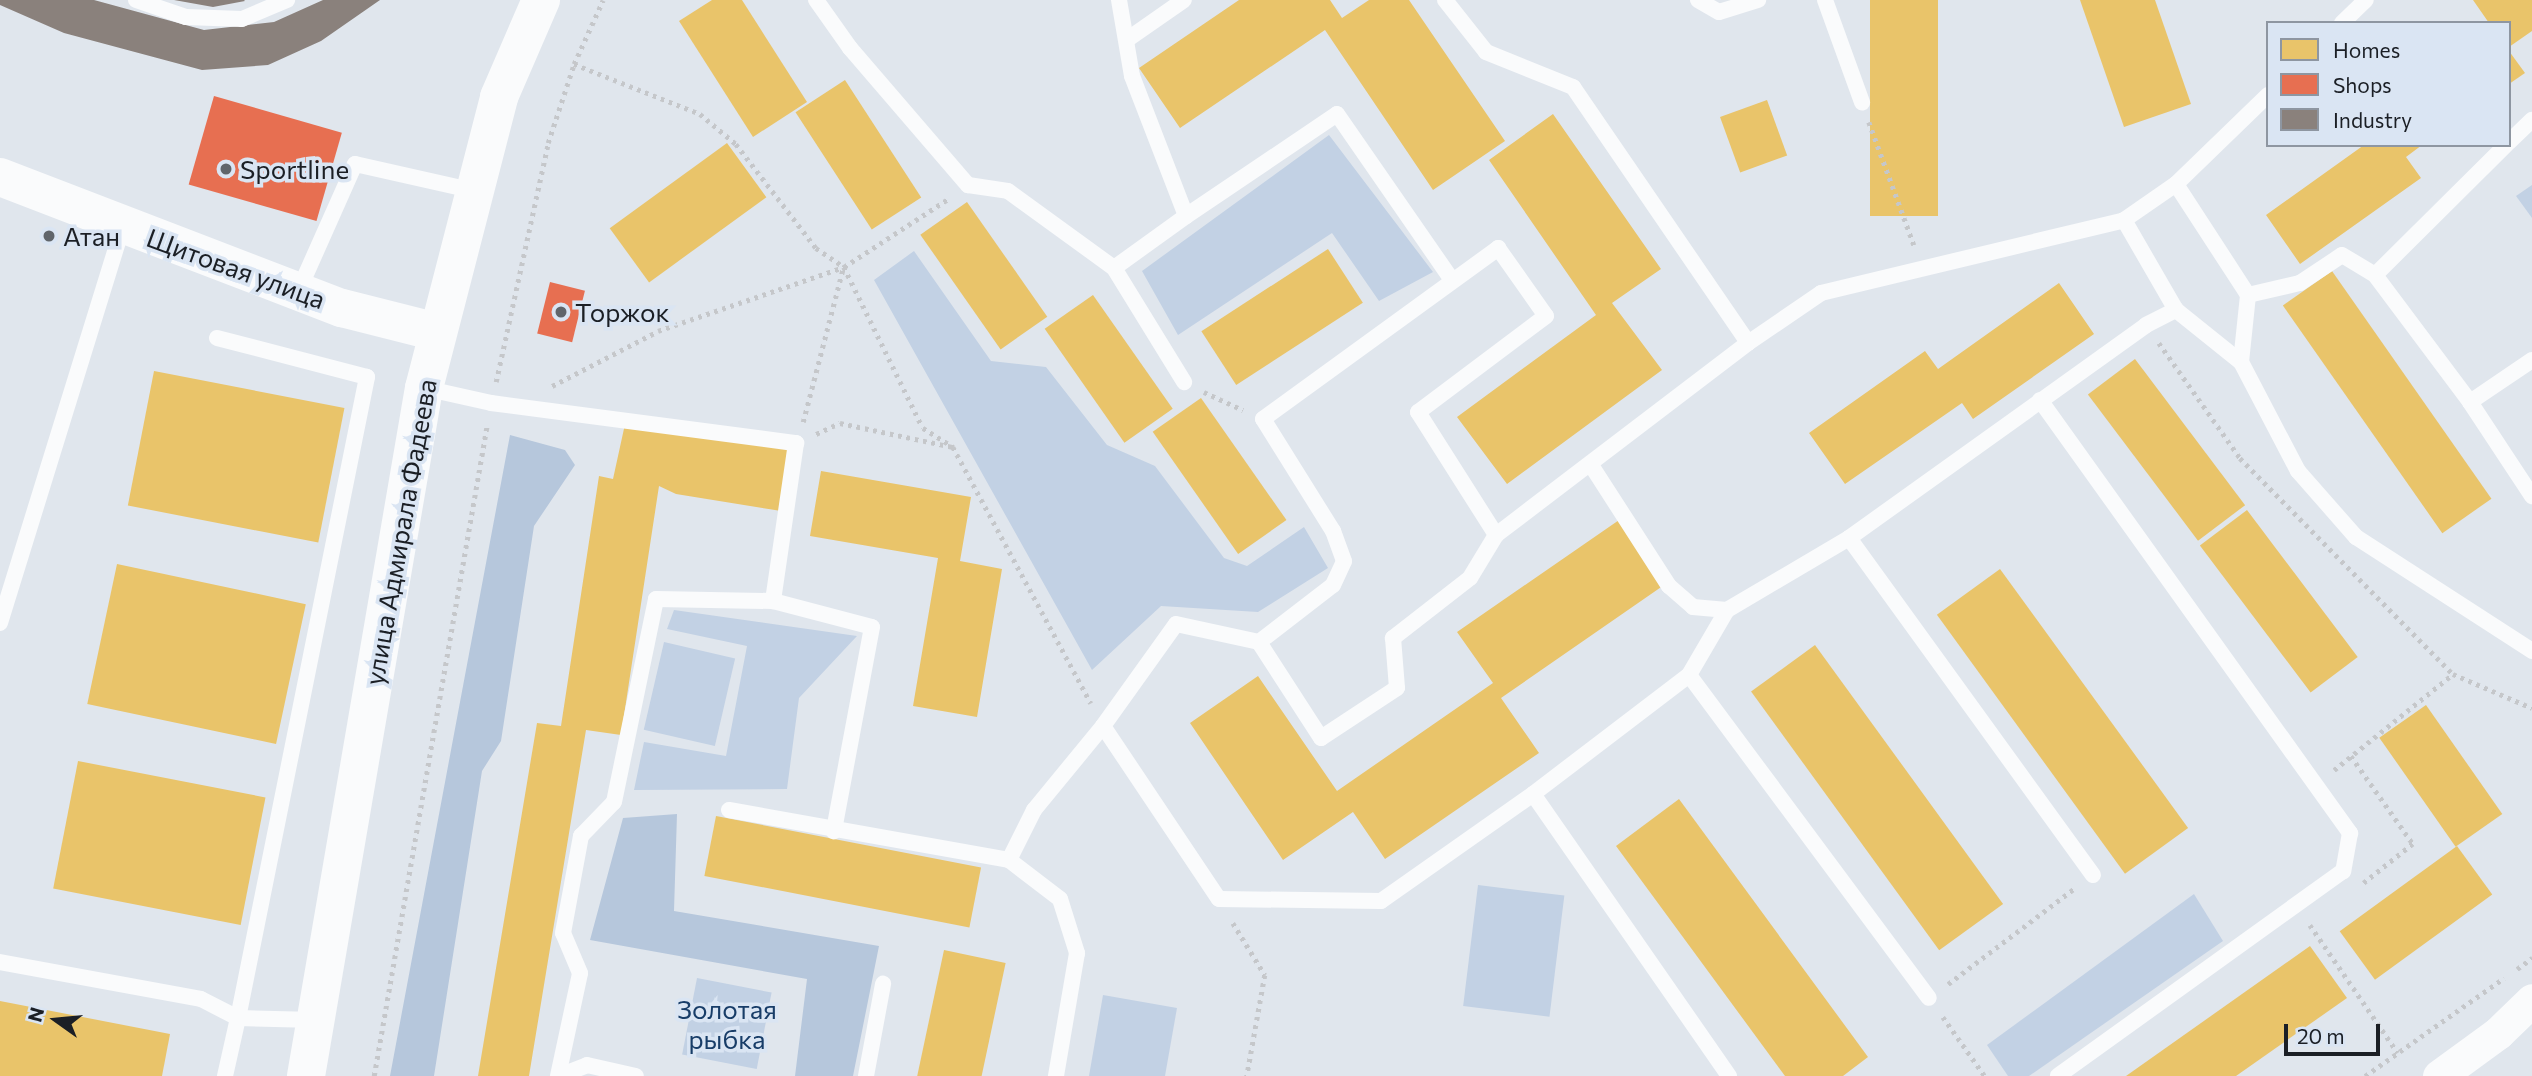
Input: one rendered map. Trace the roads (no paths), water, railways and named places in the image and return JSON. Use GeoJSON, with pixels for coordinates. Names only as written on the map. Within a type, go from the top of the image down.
{"type":"FeatureCollection","features":[{"type":"Feature","properties":{"kind":"main road","name":"улица Адмирала Фадеева"},"geometry":{"type":"LineString","coordinates":[[306,1076],[424,388],[499,97],[541,0]]}},
{"type":"Feature","properties":{"kind":"main road","name":"Щитовая улица"},"geometry":{"type":"LineString","coordinates":[[0,177],[298,292],[437,332]]}},
{"type":"Feature","properties":{"kind":"street"},"geometry":{"type":"LineString","coordinates":[[2439,1076],[2498,1033],[2532,1000]]}},
{"type":"Feature","properties":{"kind":"lane"},"geometry":{"type":"LineString","coordinates":[[136,0],[186,17],[242,19],[287,0]]}},
{"type":"Feature","properties":{"kind":"lane"},"geometry":{"type":"LineString","coordinates":[[816,0],[850,48],[968,185],[1008,191],[1114,268],[1184,383]]}},
{"type":"Feature","properties":{"kind":"lane"},"geometry":{"type":"LineString","coordinates":[[1119,0],[1128,39],[1132,76],[1186,216]]}},
{"type":"Feature","properties":{"kind":"lane"},"geometry":{"type":"LineString","coordinates":[[1128,39],[1184,0]]}},
{"type":"Feature","properties":{"kind":"lane"},"geometry":{"type":"LineString","coordinates":[[1445,0],[1486,52],[1573,87],[1748,343]]}},
{"type":"Feature","properties":{"kind":"lane"},"geometry":{"type":"LineString","coordinates":[[1698,0],[1719,12],[1758,0]]}},
{"type":"Feature","properties":{"kind":"lane"},"geometry":{"type":"LineString","coordinates":[[1825,0],[1862,102]]}},
{"type":"Feature","properties":{"kind":"lane"},"geometry":{"type":"LineString","coordinates":[[2344,21],[2366,0]]}},
{"type":"Feature","properties":{"kind":"lane"},"geometry":{"type":"LineString","coordinates":[[1010,860],[1034,810],[1103,726],[1176,624],[1259,642],[1321,738],[1397,688],[1393,638],[1470,578],[1496,535],[1748,343],[1821,293],[2124,220],[2176,184],[2266,97]]}},
{"type":"Feature","properties":{"kind":"lane"},"geometry":{"type":"LineString","coordinates":[[1114,268],[1337,114],[1452,280]]}},
{"type":"Feature","properties":{"kind":"lane"},"geometry":{"type":"LineString","coordinates":[[2511,141],[2532,120]]}},
{"type":"Feature","properties":{"kind":"lane"},"geometry":{"type":"LineString","coordinates":[[2375,275],[2505,147]]}},
{"type":"Feature","properties":{"kind":"lane"},"geometry":{"type":"LineString","coordinates":[[298,292],[355,164],[475,191]]}},
{"type":"Feature","properties":{"kind":"lane"},"geometry":{"type":"LineString","coordinates":[[2176,184],[2248,295],[2241,362]]}},
{"type":"Feature","properties":{"kind":"lane"},"geometry":{"type":"LineString","coordinates":[[2124,220],[2176,310],[2241,362],[2298,471],[2356,537],[2532,651]]}},
{"type":"Feature","properties":{"kind":"lane"},"geometry":{"type":"LineString","coordinates":[[0,624],[123,226]]}},
{"type":"Feature","properties":{"kind":"lane"},"geometry":{"type":"LineString","coordinates":[[1259,642],[1333,585],[1344,561],[1333,531],[1263,419],[1498,248],[1546,316],[1418,412],[1496,535]]}},
{"type":"Feature","properties":{"kind":"lane"},"geometry":{"type":"LineString","coordinates":[[2248,295],[2300,283],[2342,255],[2375,275],[2470,402],[2532,496]]}},
{"type":"Feature","properties":{"kind":"lane"},"geometry":{"type":"LineString","coordinates":[[1103,726],[1219,899],[1381,901],[1533,793],[1689,675],[1727,610],[1849,538],[2146,325],[2176,310]]}},
{"type":"Feature","properties":{"kind":"lane"},"geometry":{"type":"LineString","coordinates":[[216,338],[367,377],[225,1076]]}},
{"type":"Feature","properties":{"kind":"lane"},"geometry":{"type":"LineString","coordinates":[[2470,402],[2532,360]]}},
{"type":"Feature","properties":{"kind":"lane"},"geometry":{"type":"LineString","coordinates":[[424,388],[491,403],[796,443],[774,601]]}},
{"type":"Feature","properties":{"kind":"lane"},"geometry":{"type":"LineString","coordinates":[[2040,400],[2350,833],[2343,871],[2058,1076]]}},
{"type":"Feature","properties":{"kind":"lane"},"geometry":{"type":"LineString","coordinates":[[1591,465],[1669,586],[1693,607],[1727,610]]}},
{"type":"Feature","properties":{"kind":"lane"},"geometry":{"type":"LineString","coordinates":[[1849,538],[2093,875]]}},
{"type":"Feature","properties":{"kind":"lane"},"geometry":{"type":"LineString","coordinates":[[559,1076],[580,973],[563,933],[581,836],[614,802],[656,599],[774,601],[872,627],[834,831]]}},
{"type":"Feature","properties":{"kind":"lane"},"geometry":{"type":"LineString","coordinates":[[1689,675],[1929,998]]}},
{"type":"Feature","properties":{"kind":"lane"},"geometry":{"type":"LineString","coordinates":[[1533,793],[1729,1076]]}},
{"type":"Feature","properties":{"kind":"lane"},"geometry":{"type":"LineString","coordinates":[[729,810],[834,831],[1010,860],[1060,899],[1077,954],[1056,1076]]}},
{"type":"Feature","properties":{"kind":"lane"},"geometry":{"type":"LineString","coordinates":[[0,962],[201,999],[238,1018],[316,1020]]}},
{"type":"Feature","properties":{"kind":"lane"},"geometry":{"type":"LineString","coordinates":[[866,1076],[883,984]]}},
{"type":"Feature","properties":{"kind":"lane"},"geometry":{"type":"LineString","coordinates":[[559,1076],[587,1065],[636,1076]]}},
{"type":"Feature","properties":{"kind":"place","name":"Sportline"},"geometry":{"type":"Point","coordinates":[226,169]}},
{"type":"Feature","properties":{"kind":"place","name":"Атан"},"geometry":{"type":"Point","coordinates":[49,236]}},
{"type":"Feature","properties":{"kind":"place","name":"Торжок"},"geometry":{"type":"Point","coordinates":[561,312]}},
{"type":"Feature","properties":{"kind":"park label","name":"Золотая рыбка"},"geometry":{"type":"Point","coordinates":[727,1024]}}]}
